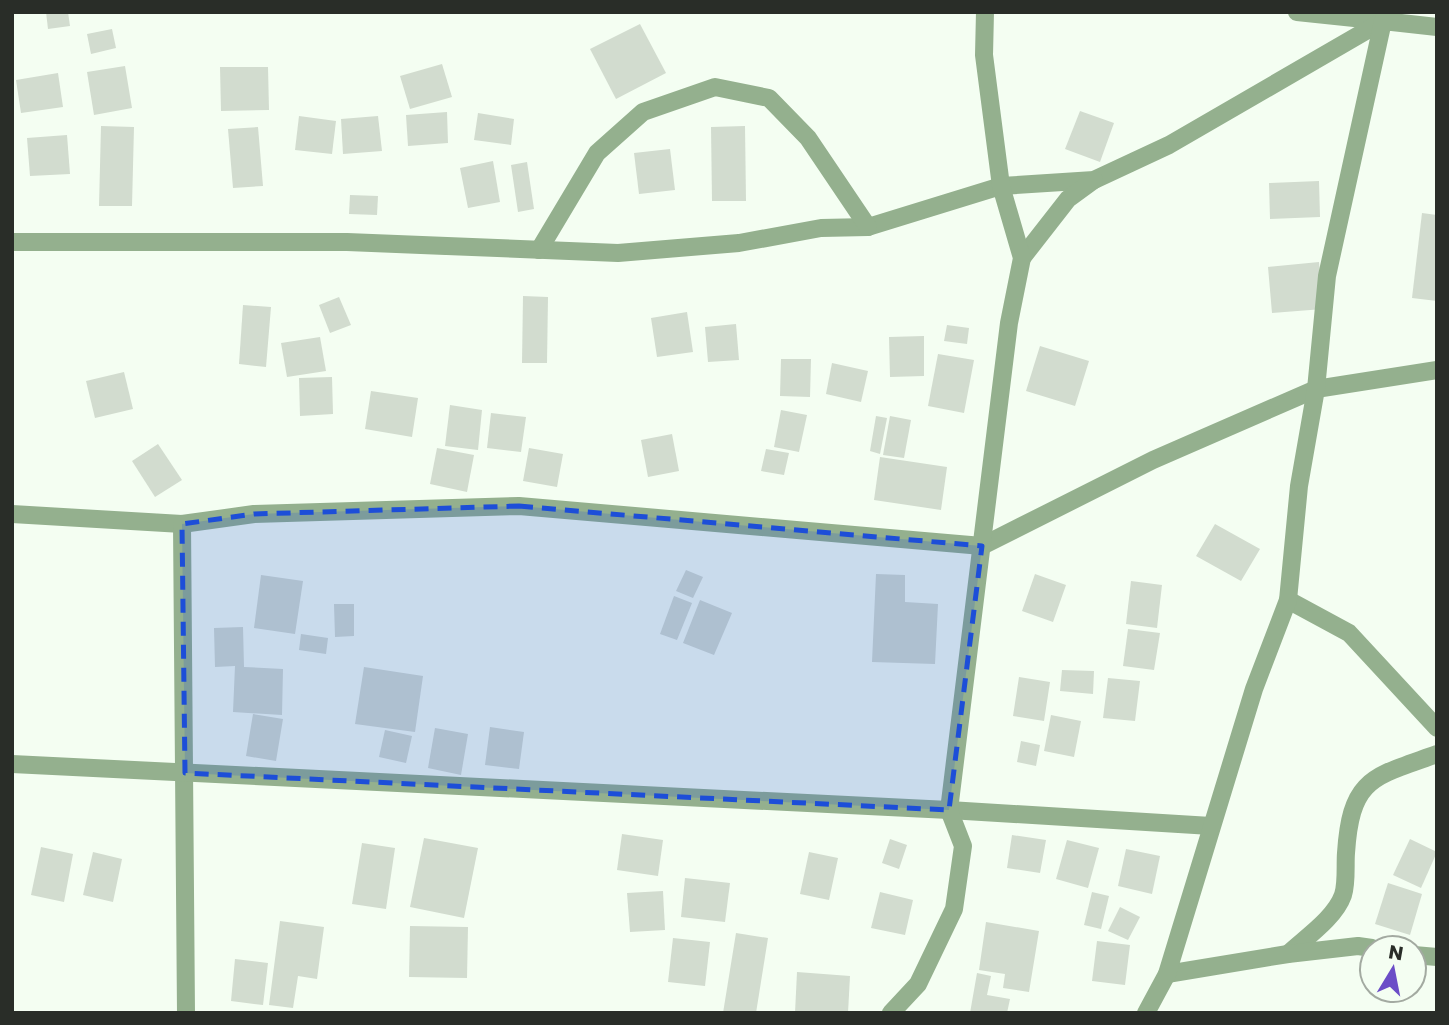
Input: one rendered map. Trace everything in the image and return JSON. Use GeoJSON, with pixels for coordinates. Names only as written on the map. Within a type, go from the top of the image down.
{"type":"FeatureCollection","features":[{"type":"Feature","properties":{"kind":"street"},"geometry":{"type":"LineString","coordinates":[[985,12],[984,55],[1001,186],[1022,258]]}},
{"type":"Feature","properties":{"kind":"street"},"geometry":{"type":"LineString","coordinates":[[1297,12],[1386,17],[1437,27]]}},
{"type":"Feature","properties":{"kind":"street"},"geometry":{"type":"LineString","coordinates":[[891,1013],[918,984],[954,909],[963,846],[949,810],[1009,323],[1022,258],[1068,200],[1094,180],[1169,145],[1386,17]]}},
{"type":"Feature","properties":{"kind":"street"},"geometry":{"type":"LineString","coordinates":[[1146,1013],[1167,974],[1254,689],[1288,600],[1299,486],[1316,389],[1327,276],[1386,17]]}},
{"type":"Feature","properties":{"kind":"street"},"geometry":{"type":"LineString","coordinates":[[539,250],[597,153],[643,112],[715,87],[769,98],[808,138],[868,228]]}},
{"type":"Feature","properties":{"kind":"street"},"geometry":{"type":"LineString","coordinates":[[12,242],[346,242],[618,253],[739,243],[821,228],[868,228],[1001,186],[1094,180]]}},
{"type":"Feature","properties":{"kind":"street"},"geometry":{"type":"LineString","coordinates":[[12,514],[182,524],[254,514],[519,506],[982,546],[1153,460],[1316,389],[1437,370]]}},
{"type":"Feature","properties":{"kind":"street"},"geometry":{"type":"LineString","coordinates":[[182,524],[186,1013]]}},
{"type":"Feature","properties":{"kind":"street"},"geometry":{"type":"LineString","coordinates":[[1288,600],[1349,633],[1437,728]]}},
{"type":"Feature","properties":{"kind":"street"},"geometry":{"type":"LineString","coordinates":[[1288,954],[1329,914],[1343,895],[1348,825],[1355,800],[1374,777],[1437,754]]}},
{"type":"Feature","properties":{"kind":"street"},"geometry":{"type":"LineString","coordinates":[[12,764],[949,810],[1211,826]]}},
{"type":"Feature","properties":{"kind":"street"},"geometry":{"type":"LineString","coordinates":[[1167,974],[1288,954],[1358,946]]}},
{"type":"Feature","properties":{"kind":"highlighted area"},"geometry":{"type":"Polygon","coordinates":[[[519,506],[982,546],[949,810],[185,773],[182,524],[254,514],[519,506]]]}},
{"type":"Feature","properties":{"kind":"building"},"geometry":{"type":"Polygon","coordinates":[[[46,12],[68,12],[70,26],[48,29],[46,12]]]}},
{"type":"Feature","properties":{"kind":"building"},"geometry":{"type":"Polygon","coordinates":[[[640,24],[666,73],[616,99],[590,49],[640,24]]]}},
{"type":"Feature","properties":{"kind":"building"},"geometry":{"type":"Polygon","coordinates":[[[112,29],[116,48],[91,54],[87,34],[112,29]]]}},
{"type":"Feature","properties":{"kind":"building"},"geometry":{"type":"Polygon","coordinates":[[[442,64],[452,97],[410,109],[400,76],[442,64]]]}},
{"type":"Feature","properties":{"kind":"building"},"geometry":{"type":"Polygon","coordinates":[[[125,66],[132,108],[94,115],[87,72],[125,66]]]}},
{"type":"Feature","properties":{"kind":"building"},"geometry":{"type":"Polygon","coordinates":[[[220,67],[268,67],[269,110],[221,111],[220,67]]]}},
{"type":"Feature","properties":{"kind":"building"},"geometry":{"type":"Polygon","coordinates":[[[58,73],[63,107],[21,113],[16,80],[58,73]]]}},
{"type":"Feature","properties":{"kind":"building"},"geometry":{"type":"Polygon","coordinates":[[[1080,111],[1114,123],[1100,162],[1065,149],[1080,111]]]}},
{"type":"Feature","properties":{"kind":"building"},"geometry":{"type":"Polygon","coordinates":[[[447,112],[448,143],[408,146],[406,115],[447,112]]]}},
{"type":"Feature","properties":{"kind":"building"},"geometry":{"type":"Polygon","coordinates":[[[478,113],[514,119],[511,145],[474,140],[478,113]]]}},
{"type":"Feature","properties":{"kind":"building"},"geometry":{"type":"Polygon","coordinates":[[[299,116],[336,121],[332,154],[295,150],[299,116]]]}},
{"type":"Feature","properties":{"kind":"building"},"geometry":{"type":"Polygon","coordinates":[[[378,116],[382,151],[343,154],[341,119],[378,116]]]}},
{"type":"Feature","properties":{"kind":"building"},"geometry":{"type":"Polygon","coordinates":[[[101,126],[134,127],[132,206],[99,206],[101,126]]]}},
{"type":"Feature","properties":{"kind":"building"},"geometry":{"type":"Polygon","coordinates":[[[745,126],[746,201],[712,201],[711,127],[745,126]]]}},
{"type":"Feature","properties":{"kind":"building"},"geometry":{"type":"Polygon","coordinates":[[[258,127],[263,186],[233,188],[228,129],[258,127]]]}},
{"type":"Feature","properties":{"kind":"building"},"geometry":{"type":"Polygon","coordinates":[[[67,135],[70,174],[30,176],[27,138],[67,135]]]}},
{"type":"Feature","properties":{"kind":"building"},"geometry":{"type":"Polygon","coordinates":[[[670,149],[675,190],[639,194],[634,153],[670,149]]]}},
{"type":"Feature","properties":{"kind":"building"},"geometry":{"type":"Polygon","coordinates":[[[493,161],[500,202],[468,208],[460,168],[493,161]]]}},
{"type":"Feature","properties":{"kind":"building"},"geometry":{"type":"Polygon","coordinates":[[[527,162],[534,209],[518,212],[511,165],[527,162]]]}},
{"type":"Feature","properties":{"kind":"building"},"geometry":{"type":"Polygon","coordinates":[[[1319,181],[1320,217],[1270,219],[1269,183],[1319,181]]]}},
{"type":"Feature","properties":{"kind":"building"},"geometry":{"type":"Polygon","coordinates":[[[350,195],[378,196],[377,215],[349,214],[350,195]]]}},
{"type":"Feature","properties":{"kind":"building"},"geometry":{"type":"Polygon","coordinates":[[[1422,213],[1437,215],[1437,301],[1412,298],[1422,213]]]}},
{"type":"Feature","properties":{"kind":"building"},"geometry":{"type":"Polygon","coordinates":[[[1319,262],[1323,309],[1272,313],[1268,267],[1319,262]]]}},
{"type":"Feature","properties":{"kind":"building"},"geometry":{"type":"Polygon","coordinates":[[[523,296],[548,297],[547,363],[522,363],[523,296]]]}},
{"type":"Feature","properties":{"kind":"building"},"geometry":{"type":"Polygon","coordinates":[[[339,297],[351,325],[330,333],[319,305],[339,297]]]}},
{"type":"Feature","properties":{"kind":"building"},"geometry":{"type":"Polygon","coordinates":[[[243,305],[271,307],[266,367],[239,364],[243,305]]]}},
{"type":"Feature","properties":{"kind":"building"},"geometry":{"type":"Polygon","coordinates":[[[687,312],[693,352],[657,357],[651,318],[687,312]]]}},
{"type":"Feature","properties":{"kind":"building"},"geometry":{"type":"Polygon","coordinates":[[[736,324],[739,360],[708,362],[705,327],[736,324]]]}},
{"type":"Feature","properties":{"kind":"building"},"geometry":{"type":"Polygon","coordinates":[[[947,325],[969,328],[967,344],[944,341],[947,325]]]}},
{"type":"Feature","properties":{"kind":"building"},"geometry":{"type":"Polygon","coordinates":[[[924,336],[924,376],[890,377],[889,337],[924,336]]]}},
{"type":"Feature","properties":{"kind":"building"},"geometry":{"type":"Polygon","coordinates":[[[320,337],[326,371],[287,377],[281,343],[320,337]]]}},
{"type":"Feature","properties":{"kind":"building"},"geometry":{"type":"Polygon","coordinates":[[[1040,346],[1089,361],[1075,406],[1026,391],[1040,346]]]}},
{"type":"Feature","properties":{"kind":"building"},"geometry":{"type":"Polygon","coordinates":[[[938,354],[974,360],[964,413],[928,406],[938,354]]]}},
{"type":"Feature","properties":{"kind":"building"},"geometry":{"type":"Polygon","coordinates":[[[781,359],[811,359],[810,397],[780,396],[781,359]]]}},
{"type":"Feature","properties":{"kind":"building"},"geometry":{"type":"Polygon","coordinates":[[[832,363],[868,371],[861,402],[826,394],[832,363]]]}},
{"type":"Feature","properties":{"kind":"building"},"geometry":{"type":"Polygon","coordinates":[[[124,372],[133,409],[95,418],[86,381],[124,372]]]}},
{"type":"Feature","properties":{"kind":"building"},"geometry":{"type":"Polygon","coordinates":[[[332,377],[333,414],[300,416],[299,378],[332,377]]]}},
{"type":"Feature","properties":{"kind":"building"},"geometry":{"type":"Polygon","coordinates":[[[371,391],[418,398],[412,437],[365,429],[371,391]]]}},
{"type":"Feature","properties":{"kind":"building"},"geometry":{"type":"Polygon","coordinates":[[[450,405],[482,410],[478,450],[445,446],[450,405]]]}},
{"type":"Feature","properties":{"kind":"building"},"geometry":{"type":"Polygon","coordinates":[[[781,410],[807,415],[799,452],[774,447],[781,410]]]}},
{"type":"Feature","properties":{"kind":"building"},"geometry":{"type":"Polygon","coordinates":[[[491,413],[526,417],[521,452],[487,448],[491,413]]]}},
{"type":"Feature","properties":{"kind":"building"},"geometry":{"type":"Polygon","coordinates":[[[876,416],[887,418],[880,454],[870,451],[876,416]]]}},
{"type":"Feature","properties":{"kind":"building"},"geometry":{"type":"Polygon","coordinates":[[[890,416],[911,420],[904,458],[883,455],[890,416]]]}},
{"type":"Feature","properties":{"kind":"building"},"geometry":{"type":"Polygon","coordinates":[[[672,434],[679,471],[648,477],[641,440],[672,434]]]}},
{"type":"Feature","properties":{"kind":"building"},"geometry":{"type":"Polygon","coordinates":[[[158,444],[182,480],[155,497],[132,461],[158,444]]]}},
{"type":"Feature","properties":{"kind":"building"},"geometry":{"type":"Polygon","coordinates":[[[437,448],[474,455],[467,492],[430,484],[437,448]]]}},
{"type":"Feature","properties":{"kind":"building"},"geometry":{"type":"Polygon","coordinates":[[[529,448],[563,454],[557,487],[523,481],[529,448]]]}},
{"type":"Feature","properties":{"kind":"building"},"geometry":{"type":"Polygon","coordinates":[[[766,449],[789,453],[784,475],[761,471],[766,449]]]}},
{"type":"Feature","properties":{"kind":"building"},"geometry":{"type":"Polygon","coordinates":[[[880,457],[947,467],[941,510],[874,500],[880,457]]]}},
{"type":"Feature","properties":{"kind":"building"},"geometry":{"type":"Polygon","coordinates":[[[1215,524],[1260,549],[1241,581],[1196,556],[1215,524]]]}},
{"type":"Feature","properties":{"kind":"building"},"geometry":{"type":"Polygon","coordinates":[[[686,570],[703,577],[693,598],[676,591],[686,570]]]}},
{"type":"Feature","properties":{"kind":"building"},"geometry":{"type":"Polygon","coordinates":[[[876,574],[905,575],[905,602],[938,604],[935,664],[872,662],[876,574]]]}},
{"type":"Feature","properties":{"kind":"building"},"geometry":{"type":"Polygon","coordinates":[[[1035,574],[1066,585],[1053,622],[1022,611],[1035,574]]]}},
{"type":"Feature","properties":{"kind":"building"},"geometry":{"type":"Polygon","coordinates":[[[261,575],[303,581],[295,634],[254,628],[261,575]]]}},
{"type":"Feature","properties":{"kind":"building"},"geometry":{"type":"Polygon","coordinates":[[[1131,581],[1162,585],[1157,628],[1126,624],[1131,581]]]}},
{"type":"Feature","properties":{"kind":"building"},"geometry":{"type":"Polygon","coordinates":[[[674,596],[692,603],[677,640],[660,634],[674,596]]]}},
{"type":"Feature","properties":{"kind":"building"},"geometry":{"type":"Polygon","coordinates":[[[700,600],[732,613],[714,655],[683,643],[700,600]]]}},
{"type":"Feature","properties":{"kind":"building"},"geometry":{"type":"Polygon","coordinates":[[[334,604],[354,604],[354,636],[335,637],[334,604]]]}},
{"type":"Feature","properties":{"kind":"building"},"geometry":{"type":"Polygon","coordinates":[[[243,627],[244,667],[283,669],[282,715],[233,712],[235,666],[215,667],[214,628],[243,627]]]}},
{"type":"Feature","properties":{"kind":"building"},"geometry":{"type":"Polygon","coordinates":[[[1128,629],[1160,633],[1154,670],[1123,666],[1128,629]]]}},
{"type":"Feature","properties":{"kind":"building"},"geometry":{"type":"Polygon","coordinates":[[[301,634],[328,638],[326,654],[299,650],[301,634]]]}},
{"type":"Feature","properties":{"kind":"building"},"geometry":{"type":"Polygon","coordinates":[[[364,667],[423,676],[415,732],[355,724],[364,667]]]}},
{"type":"Feature","properties":{"kind":"building"},"geometry":{"type":"Polygon","coordinates":[[[1062,670],[1094,671],[1093,694],[1060,691],[1062,670]]]}},
{"type":"Feature","properties":{"kind":"building"},"geometry":{"type":"Polygon","coordinates":[[[1019,677],[1050,682],[1044,721],[1013,716],[1019,677]]]}},
{"type":"Feature","properties":{"kind":"building"},"geometry":{"type":"Polygon","coordinates":[[[1108,678],[1140,681],[1135,721],[1103,718],[1108,678]]]}},
{"type":"Feature","properties":{"kind":"building"},"geometry":{"type":"Polygon","coordinates":[[[253,714],[283,719],[276,761],[246,756],[253,714]]]}},
{"type":"Feature","properties":{"kind":"building"},"geometry":{"type":"Polygon","coordinates":[[[1051,715],[1081,721],[1074,757],[1044,751],[1051,715]]]}},
{"type":"Feature","properties":{"kind":"building"},"geometry":{"type":"Polygon","coordinates":[[[490,727],[524,732],[519,769],[485,765],[490,727]]]}},
{"type":"Feature","properties":{"kind":"building"},"geometry":{"type":"Polygon","coordinates":[[[435,728],[468,734],[461,775],[428,768],[435,728]]]}},
{"type":"Feature","properties":{"kind":"building"},"geometry":{"type":"Polygon","coordinates":[[[385,730],[412,736],[406,763],[379,757],[385,730]]]}},
{"type":"Feature","properties":{"kind":"building"},"geometry":{"type":"Polygon","coordinates":[[[1021,741],[1040,745],[1036,766],[1017,762],[1021,741]]]}},
{"type":"Feature","properties":{"kind":"building"},"geometry":{"type":"Polygon","coordinates":[[[622,834],[663,840],[658,876],[617,870],[622,834]]]}},
{"type":"Feature","properties":{"kind":"building"},"geometry":{"type":"Polygon","coordinates":[[[1012,835],[1046,840],[1040,873],[1007,868],[1012,835]]]}},
{"type":"Feature","properties":{"kind":"building"},"geometry":{"type":"Polygon","coordinates":[[[424,838],[478,848],[464,918],[410,907],[424,838]]]}},
{"type":"Feature","properties":{"kind":"building"},"geometry":{"type":"Polygon","coordinates":[[[890,839],[907,845],[899,869],[882,863],[890,839]]]}},
{"type":"Feature","properties":{"kind":"building"},"geometry":{"type":"Polygon","coordinates":[[[1410,839],[1437,852],[1421,888],[1393,875],[1410,839]]]}},
{"type":"Feature","properties":{"kind":"building"},"geometry":{"type":"Polygon","coordinates":[[[1067,840],[1099,848],[1088,888],[1056,879],[1067,840]]]}},
{"type":"Feature","properties":{"kind":"building"},"geometry":{"type":"Polygon","coordinates":[[[362,843],[395,848],[386,909],[352,904],[362,843]]]}},
{"type":"Feature","properties":{"kind":"building"},"geometry":{"type":"Polygon","coordinates":[[[41,847],[73,854],[64,902],[31,895],[41,847]]]}},
{"type":"Feature","properties":{"kind":"building"},"geometry":{"type":"Polygon","coordinates":[[[1126,849],[1160,856],[1152,894],[1118,886],[1126,849]]]}},
{"type":"Feature","properties":{"kind":"building"},"geometry":{"type":"Polygon","coordinates":[[[93,852],[122,859],[113,902],[83,895],[93,852]]]}},
{"type":"Feature","properties":{"kind":"building"},"geometry":{"type":"Polygon","coordinates":[[[809,852],[838,858],[829,900],[800,894],[809,852]]]}},
{"type":"Feature","properties":{"kind":"building"},"geometry":{"type":"Polygon","coordinates":[[[685,878],[730,883],[725,922],[681,917],[685,878]]]}},
{"type":"Feature","properties":{"kind":"building"},"geometry":{"type":"Polygon","coordinates":[[[1388,883],[1422,894],[1410,934],[1375,924],[1388,883]]]}},
{"type":"Feature","properties":{"kind":"building"},"geometry":{"type":"Polygon","coordinates":[[[663,891],[665,930],[630,932],[627,893],[663,891]]]}},
{"type":"Feature","properties":{"kind":"building"},"geometry":{"type":"Polygon","coordinates":[[[880,892],[913,900],[905,935],[871,928],[880,892]]]}},
{"type":"Feature","properties":{"kind":"building"},"geometry":{"type":"Polygon","coordinates":[[[1092,892],[1109,896],[1101,929],[1084,925],[1092,892]]]}},
{"type":"Feature","properties":{"kind":"building"},"geometry":{"type":"Polygon","coordinates":[[[1120,907],[1140,917],[1128,940],[1108,931],[1120,907]]]}},
{"type":"Feature","properties":{"kind":"building"},"geometry":{"type":"Polygon","coordinates":[[[280,921],[324,927],[317,979],[298,976],[293,1008],[269,1005],[280,921]]]}},
{"type":"Feature","properties":{"kind":"building"},"geometry":{"type":"Polygon","coordinates":[[[986,922],[1039,931],[1029,992],[1003,988],[1005,974],[979,970],[986,922]]]}},
{"type":"Feature","properties":{"kind":"building"},"geometry":{"type":"Polygon","coordinates":[[[410,926],[468,927],[467,978],[409,977],[410,926]]]}},
{"type":"Feature","properties":{"kind":"building"},"geometry":{"type":"Polygon","coordinates":[[[736,933],[768,938],[756,1013],[723,1013],[736,933]]]}},
{"type":"Feature","properties":{"kind":"building"},"geometry":{"type":"Polygon","coordinates":[[[673,938],[710,942],[705,986],[668,982],[673,938]]]}},
{"type":"Feature","properties":{"kind":"building"},"geometry":{"type":"Polygon","coordinates":[[[1097,941],[1130,945],[1125,985],[1092,981],[1097,941]]]}},
{"type":"Feature","properties":{"kind":"building"},"geometry":{"type":"Polygon","coordinates":[[[235,959],[268,963],[263,1005],[231,1001],[235,959]]]}},
{"type":"Feature","properties":{"kind":"building"},"geometry":{"type":"Polygon","coordinates":[[[797,972],[850,976],[848,1013],[795,1013],[797,972]]]}},
{"type":"Feature","properties":{"kind":"building"},"geometry":{"type":"Polygon","coordinates":[[[977,973],[991,976],[987,995],[1010,999],[1007,1013],[970,1013],[977,973]]]}}]}
